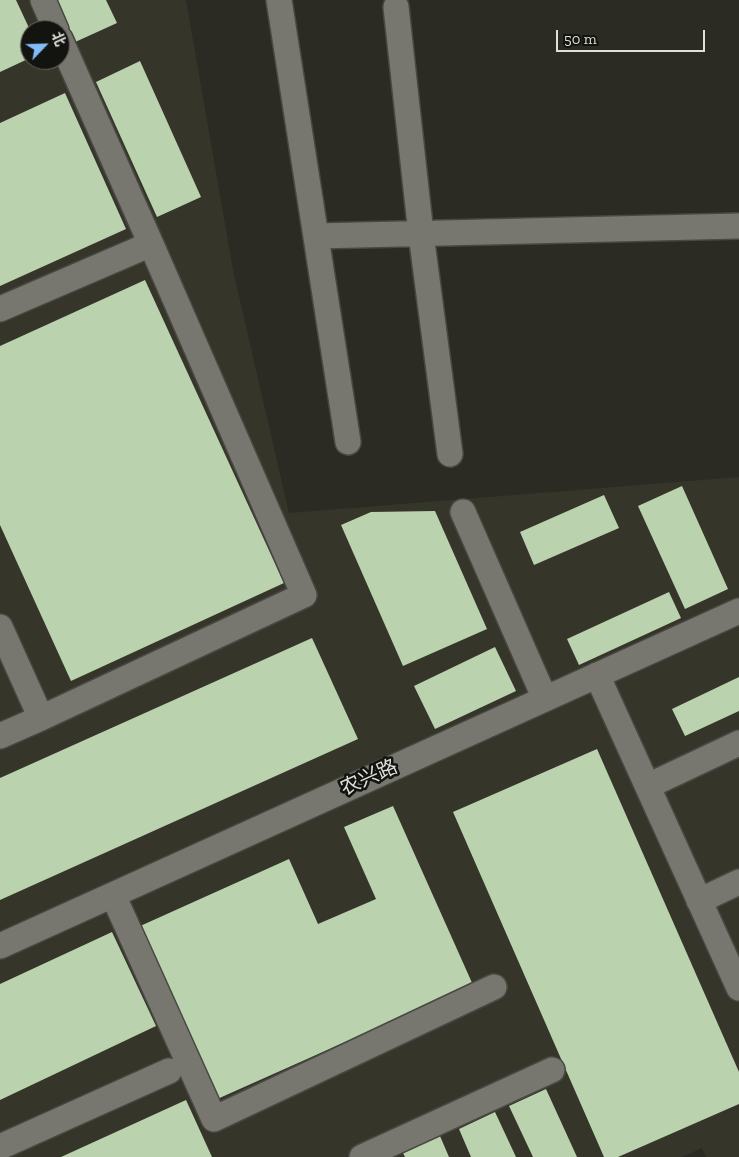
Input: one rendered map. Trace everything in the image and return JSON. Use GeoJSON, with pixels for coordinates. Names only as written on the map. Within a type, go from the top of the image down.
{"type":"FeatureCollection","features":[{"type":"Feature","properties":{"kind":"street"},"geometry":{"type":"LineString","coordinates":[[43,0],[52,20]]}},
{"type":"Feature","properties":{"kind":"street"},"geometry":{"type":"LineString","coordinates":[[279,0],[348,442]]}},
{"type":"Feature","properties":{"kind":"street"},"geometry":{"type":"LineString","coordinates":[[396,6],[421,234],[450,454]]}},
{"type":"Feature","properties":{"kind":"street"},"geometry":{"type":"LineString","coordinates":[[0,736],[304,595],[70,62]]}},
{"type":"Feature","properties":{"kind":"street"},"geometry":{"type":"LineString","coordinates":[[316,236],[739,226]]}},
{"type":"Feature","properties":{"kind":"street"},"geometry":{"type":"LineString","coordinates":[[0,309],[151,244]]}},
{"type":"Feature","properties":{"kind":"street"},"geometry":{"type":"LineString","coordinates":[[463,512],[545,699]]}},
{"type":"Feature","properties":{"kind":"street","name":"农兴路"},"geometry":{"type":"LineString","coordinates":[[0,946],[739,611]]}},
{"type":"Feature","properties":{"kind":"street"},"geometry":{"type":"LineString","coordinates":[[0,627],[41,718]]}},
{"type":"Feature","properties":{"kind":"street"},"geometry":{"type":"LineString","coordinates":[[597,675],[739,988]]}},
{"type":"Feature","properties":{"kind":"street"},"geometry":{"type":"LineString","coordinates":[[648,786],[739,743]]}},
{"type":"Feature","properties":{"kind":"street"},"geometry":{"type":"LineString","coordinates":[[700,901],[739,882]]}},
{"type":"Feature","properties":{"kind":"street"},"geometry":{"type":"LineString","coordinates":[[113,895],[214,1119],[494,987]]}},
{"type":"Feature","properties":{"kind":"street"},"geometry":{"type":"LineString","coordinates":[[362,1157],[552,1070]]}},
{"type":"Feature","properties":{"kind":"street"},"geometry":{"type":"LineString","coordinates":[[0,1147],[169,1071]]}},
{"type":"Feature","properties":{"kind":"shaded area"},"geometry":{"type":"Polygon","coordinates":[[[0,0],[186,0],[233,270],[289,513],[739,477],[739,1157],[706,1157],[702,1148],[682,1157],[0,1157],[0,0]]]}},
{"type":"Feature","properties":{"kind":"building"},"geometry":{"type":"Polygon","coordinates":[[[0,0],[16,0],[25,20],[20,20],[20,63],[0,72],[0,0]]]}},
{"type":"Feature","properties":{"kind":"building"},"geometry":{"type":"Polygon","coordinates":[[[53,0],[106,0],[117,23],[73,43],[70,37],[70,20],[62,20],[53,0]]]}},
{"type":"Feature","properties":{"kind":"building"},"geometry":{"type":"Polygon","coordinates":[[[140,61],[201,197],[157,217],[96,82],[140,61]]]}},
{"type":"Feature","properties":{"kind":"building"},"geometry":{"type":"Polygon","coordinates":[[[65,93],[126,229],[0,286],[0,123],[65,93]]]}},
{"type":"Feature","properties":{"kind":"building"},"geometry":{"type":"Polygon","coordinates":[[[145,280],[284,583],[71,681],[0,525],[0,346],[145,280]]]}},
{"type":"Feature","properties":{"kind":"building"},"geometry":{"type":"Polygon","coordinates":[[[682,486],[728,589],[685,609],[638,506],[682,486]]]}},
{"type":"Feature","properties":{"kind":"building"},"geometry":{"type":"Polygon","coordinates":[[[604,495],[619,528],[534,565],[520,532],[604,495]]]}},
{"type":"Feature","properties":{"kind":"building"},"geometry":{"type":"Polygon","coordinates":[[[435,511],[487,629],[403,666],[341,525],[371,512],[435,511]]]}},
{"type":"Feature","properties":{"kind":"building"},"geometry":{"type":"Polygon","coordinates":[[[669,592],[681,618],[579,665],[567,639],[669,592]]]}},
{"type":"Feature","properties":{"kind":"building"},"geometry":{"type":"Polygon","coordinates":[[[312,638],[358,739],[0,900],[0,778],[312,638]]]}},
{"type":"Feature","properties":{"kind":"building"},"geometry":{"type":"Polygon","coordinates":[[[495,647],[516,691],[435,729],[414,686],[495,647]]]}},
{"type":"Feature","properties":{"kind":"building"},"geometry":{"type":"Polygon","coordinates":[[[739,677],[739,711],[685,736],[672,709],[739,677]]]}},
{"type":"Feature","properties":{"kind":"building"},"geometry":{"type":"Polygon","coordinates":[[[597,749],[739,1072],[739,1104],[618,1157],[604,1157],[453,812],[597,749]]]}},
{"type":"Feature","properties":{"kind":"building"},"geometry":{"type":"Polygon","coordinates":[[[393,806],[473,985],[215,1100],[138,927],[289,859],[318,924],[376,899],[344,827],[393,806]]]}},
{"type":"Feature","properties":{"kind":"building"},"geometry":{"type":"Polygon","coordinates":[[[112,932],[156,1026],[0,1100],[0,984],[112,932]]]}},
{"type":"Feature","properties":{"kind":"building"},"geometry":{"type":"Polygon","coordinates":[[[546,1089],[577,1157],[533,1157],[509,1106],[546,1089]]]}},
{"type":"Feature","properties":{"kind":"building"},"geometry":{"type":"Polygon","coordinates":[[[186,1100],[212,1157],[61,1157],[186,1100]]]}},
{"type":"Feature","properties":{"kind":"building"},"geometry":{"type":"Polygon","coordinates":[[[495,1112],[516,1157],[471,1157],[459,1129],[495,1112]]]}},
{"type":"Feature","properties":{"kind":"building"},"geometry":{"type":"Polygon","coordinates":[[[440,1136],[449,1157],[405,1157],[403,1153],[440,1136]]]}}]}
